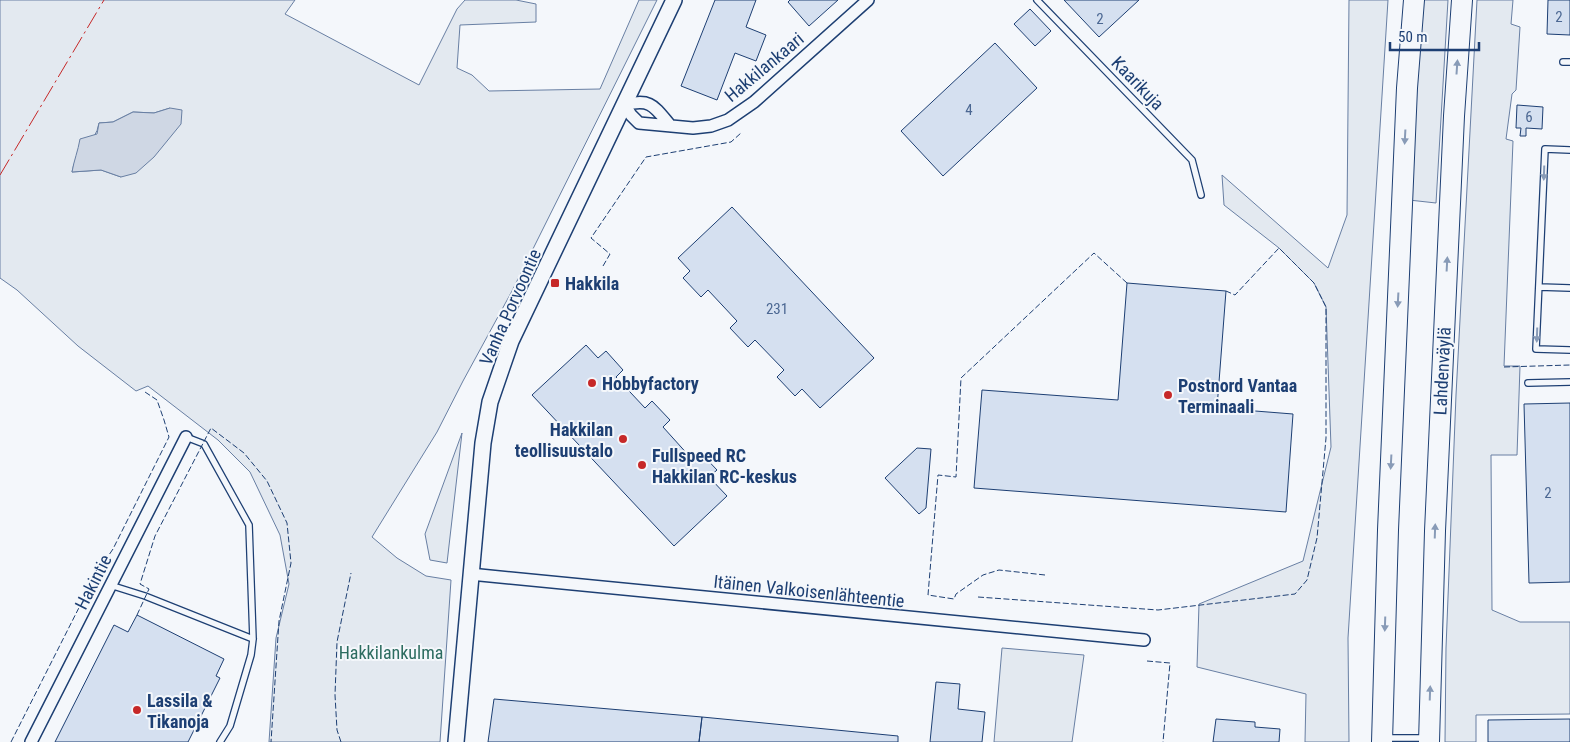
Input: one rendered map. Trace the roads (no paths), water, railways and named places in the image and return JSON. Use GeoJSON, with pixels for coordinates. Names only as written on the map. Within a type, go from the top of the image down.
{"type":"FeatureCollection","features":[{"type":"Feature","properties":{"kind":"highway"},"geometry":{"type":"LineString","coordinates":[[1382,740],[1389,500],[1407,88],[1414,0]]}},
{"type":"Feature","properties":{"kind":"highway","name":"Lahdenväylä"},"geometry":{"type":"LineString","coordinates":[[1429,740],[1435,532],[1453,136],[1462,0]]}},
{"type":"Feature","properties":{"kind":"main road","name":"Vanha Porvoontie"},"geometry":{"type":"LineString","coordinates":[[456,742],[483,444],[493,394],[511,341],[674,0]]}},
{"type":"Feature","properties":{"kind":"street","name":"Hakkilankaari"},"geometry":{"type":"LineString","coordinates":[[625,104],[638,123],[669,124],[693,128],[711,126],[728,120],[754,102],[868,0]]}},
{"type":"Feature","properties":{"kind":"street"},"geometry":{"type":"LineString","coordinates":[[625,104],[637,101],[648,102],[669,124]]}},
{"type":"Feature","properties":{"kind":"street","name":"Hakintie"},"geometry":{"type":"LineString","coordinates":[[31,742],[186,437]]}},
{"type":"Feature","properties":{"kind":"street","name":"Itäinen Valkoisenlähteentie"},"geometry":{"type":"LineString","coordinates":[[470,574],[1144,640]]}},
{"type":"Feature","properties":{"kind":"lane","name":"Kaarikuja"},"geometry":{"type":"LineString","coordinates":[[1037,0],[1192,160],[1201,195]]}},
{"type":"Feature","properties":{"kind":"lane"},"geometry":{"type":"LineString","coordinates":[[1563,62],[1570,62]]}},
{"type":"Feature","properties":{"kind":"lane"},"geometry":{"type":"LineString","coordinates":[[1570,150],[1545,149],[1536,349],[1570,350]]}},
{"type":"Feature","properties":{"kind":"lane"},"geometry":{"type":"LineString","coordinates":[[1539,287],[1570,288]]}},
{"type":"Feature","properties":{"kind":"lane"},"geometry":{"type":"LineString","coordinates":[[1528,383],[1570,382]]}},
{"type":"Feature","properties":{"kind":"lane"},"geometry":{"type":"LineString","coordinates":[[186,437],[204,444],[249,525],[253,639],[251,655],[230,726],[220,742]]}},
{"type":"Feature","properties":{"kind":"lane"},"geometry":{"type":"LineString","coordinates":[[110,585],[145,596],[253,639]]}},
{"type":"Feature","properties":{"kind":"lane"},"geometry":{"type":"LineString","coordinates":[[1382,740],[1429,740]]}},
{"type":"Feature","properties":{"kind":"place","name":"Hakkila"},"geometry":{"type":"Point","coordinates":[555,283]}},
{"type":"Feature","properties":{"kind":"place","name":"Hobbyfactory"},"geometry":{"type":"Point","coordinates":[592,383]}},
{"type":"Feature","properties":{"kind":"place","name":"Postnord Vantaa Terminaali"},"geometry":{"type":"Point","coordinates":[1168,395]}},
{"type":"Feature","properties":{"kind":"place","name":"Hakkilan teollisuustalo"},"geometry":{"type":"Point","coordinates":[623,439]}},
{"type":"Feature","properties":{"kind":"place","name":"Fullspeed RC Hakkilan RC-keskus"},"geometry":{"type":"Point","coordinates":[642,465]}},
{"type":"Feature","properties":{"kind":"place","name":"Lassila & Tikanoja"},"geometry":{"type":"Point","coordinates":[137,710]}},
{"type":"Feature","properties":{"kind":"park label","name":"Hakkilankulma"},"geometry":{"type":"Point","coordinates":[391,652]}}]}
